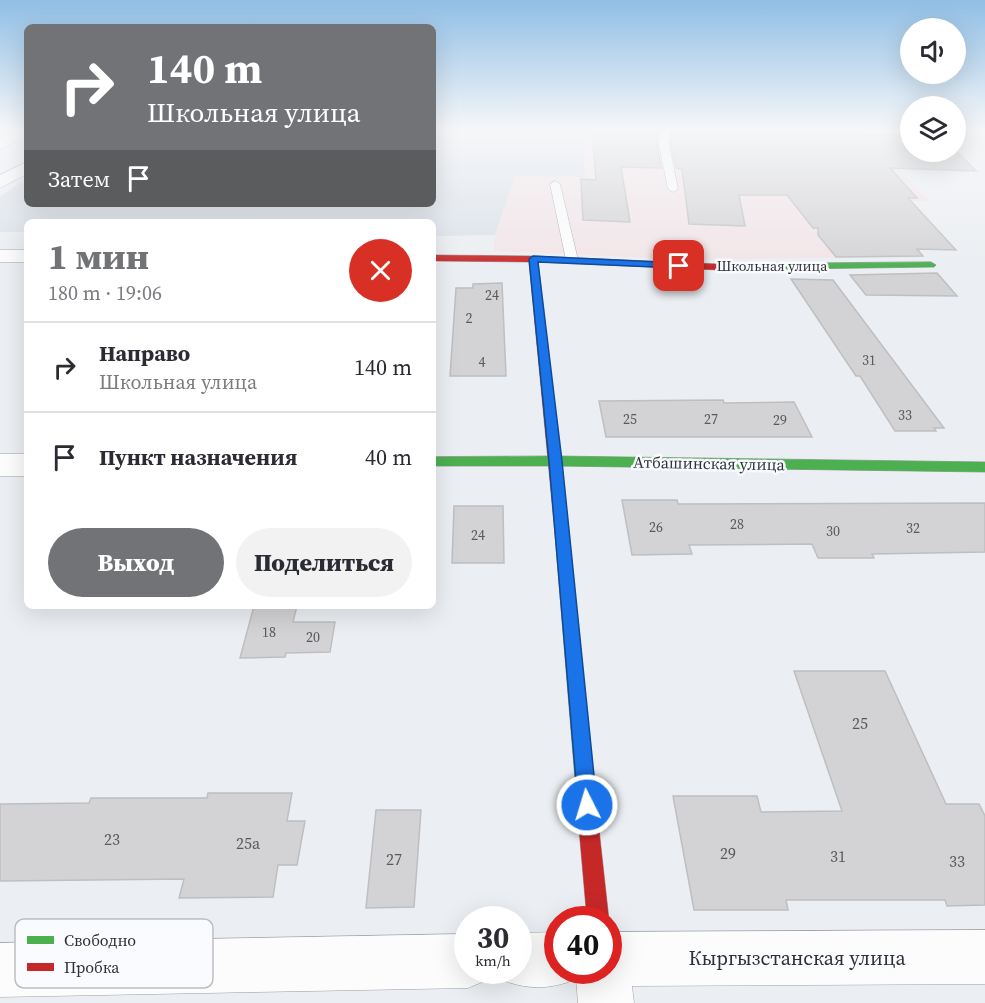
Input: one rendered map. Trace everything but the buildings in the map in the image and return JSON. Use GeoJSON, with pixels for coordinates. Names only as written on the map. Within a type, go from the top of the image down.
{"type":"FeatureCollection","features":[{"type":"Feature","properties":{"kind":"street"},"geometry":{"type":"LineString","coordinates":[[0,256],[24,256]]}},
{"type":"Feature","properties":{"kind":"street","name":"Школьная улица"},"geometry":{"type":"LineString","coordinates":[[436,258],[572,260],[701,267],[931,266]]}},
{"type":"Feature","properties":{"kind":"street"},"geometry":{"type":"LineString","coordinates":[[533,259],[555,461],[597,906]]}},
{"type":"Feature","properties":{"kind":"street","name":"Атбашинская улица"},"geometry":{"type":"LineString","coordinates":[[436,462],[555,461],[985,467]]}},
{"type":"Feature","properties":{"kind":"street"},"geometry":{"type":"LineString","coordinates":[[0,465],[24,465]]}},
{"type":"Feature","properties":{"kind":"street","name":"Кыргызстанская улица"},"geometry":{"type":"LineString","coordinates":[[622,959],[985,957]]}},
{"type":"Feature","properties":{"kind":"street"},"geometry":{"type":"LineString","coordinates":[[213,966],[454,961]]}},
{"type":"Feature","properties":{"kind":"street"},"geometry":{"type":"LineString","coordinates":[[0,970],[15,970]]}},
{"type":"Feature","properties":{"kind":"street"},"geometry":{"type":"LineString","coordinates":[[604,984],[606,1003]]}},
{"type":"Feature","properties":{"kind":"lane"},"geometry":{"type":"LineString","coordinates":[[670,176],[673,189]]}},
{"type":"Feature","properties":{"kind":"lane"},"geometry":{"type":"LineString","coordinates":[[555,184],[572,260]]}},
{"type":"Feature","properties":{"kind":"shaded area"},"geometry":{"type":"Polygon","coordinates":[[[436,176],[585,176],[515,176],[495,235],[436,236],[436,219],[24,219],[24,232],[0,232],[0,196],[24,181],[24,207],[436,207],[436,176]]]}},
{"type":"Feature","properties":{"kind":"shaded area"},"geometry":{"type":"Polygon","coordinates":[[[515,176],[905,176],[929,201],[843,202],[885,257],[699,260],[494,251],[495,235],[515,176]]]}},
{"type":"Feature","properties":{"kind":"traffic: fast"},"geometry":{"type":"LineString","coordinates":[[718,267],[931,265]]}},
{"type":"Feature","properties":{"kind":"traffic: fast"},"geometry":{"type":"LineString","coordinates":[[436,462],[555,461],[985,467]]}},
{"type":"Feature","properties":{"kind":"traffic: fast"},"geometry":{"type":"LineString","coordinates":[[562,534],[589,829]]}},
{"type":"Feature","properties":{"kind":"traffic: jam"},"geometry":{"type":"LineString","coordinates":[[436,258],[533,259],[718,267]]}},
{"type":"Feature","properties":{"kind":"traffic: jam"},"geometry":{"type":"LineString","coordinates":[[533,259],[562,534]]}},
{"type":"Feature","properties":{"kind":"traffic: jam"},"geometry":{"type":"LineString","coordinates":[[589,829],[597,906]]}},
{"type":"Feature","properties":{"kind":"route"},"geometry":{"type":"LineString","coordinates":[[587,805],[555,461],[533,259],[679,266]]}}]}
